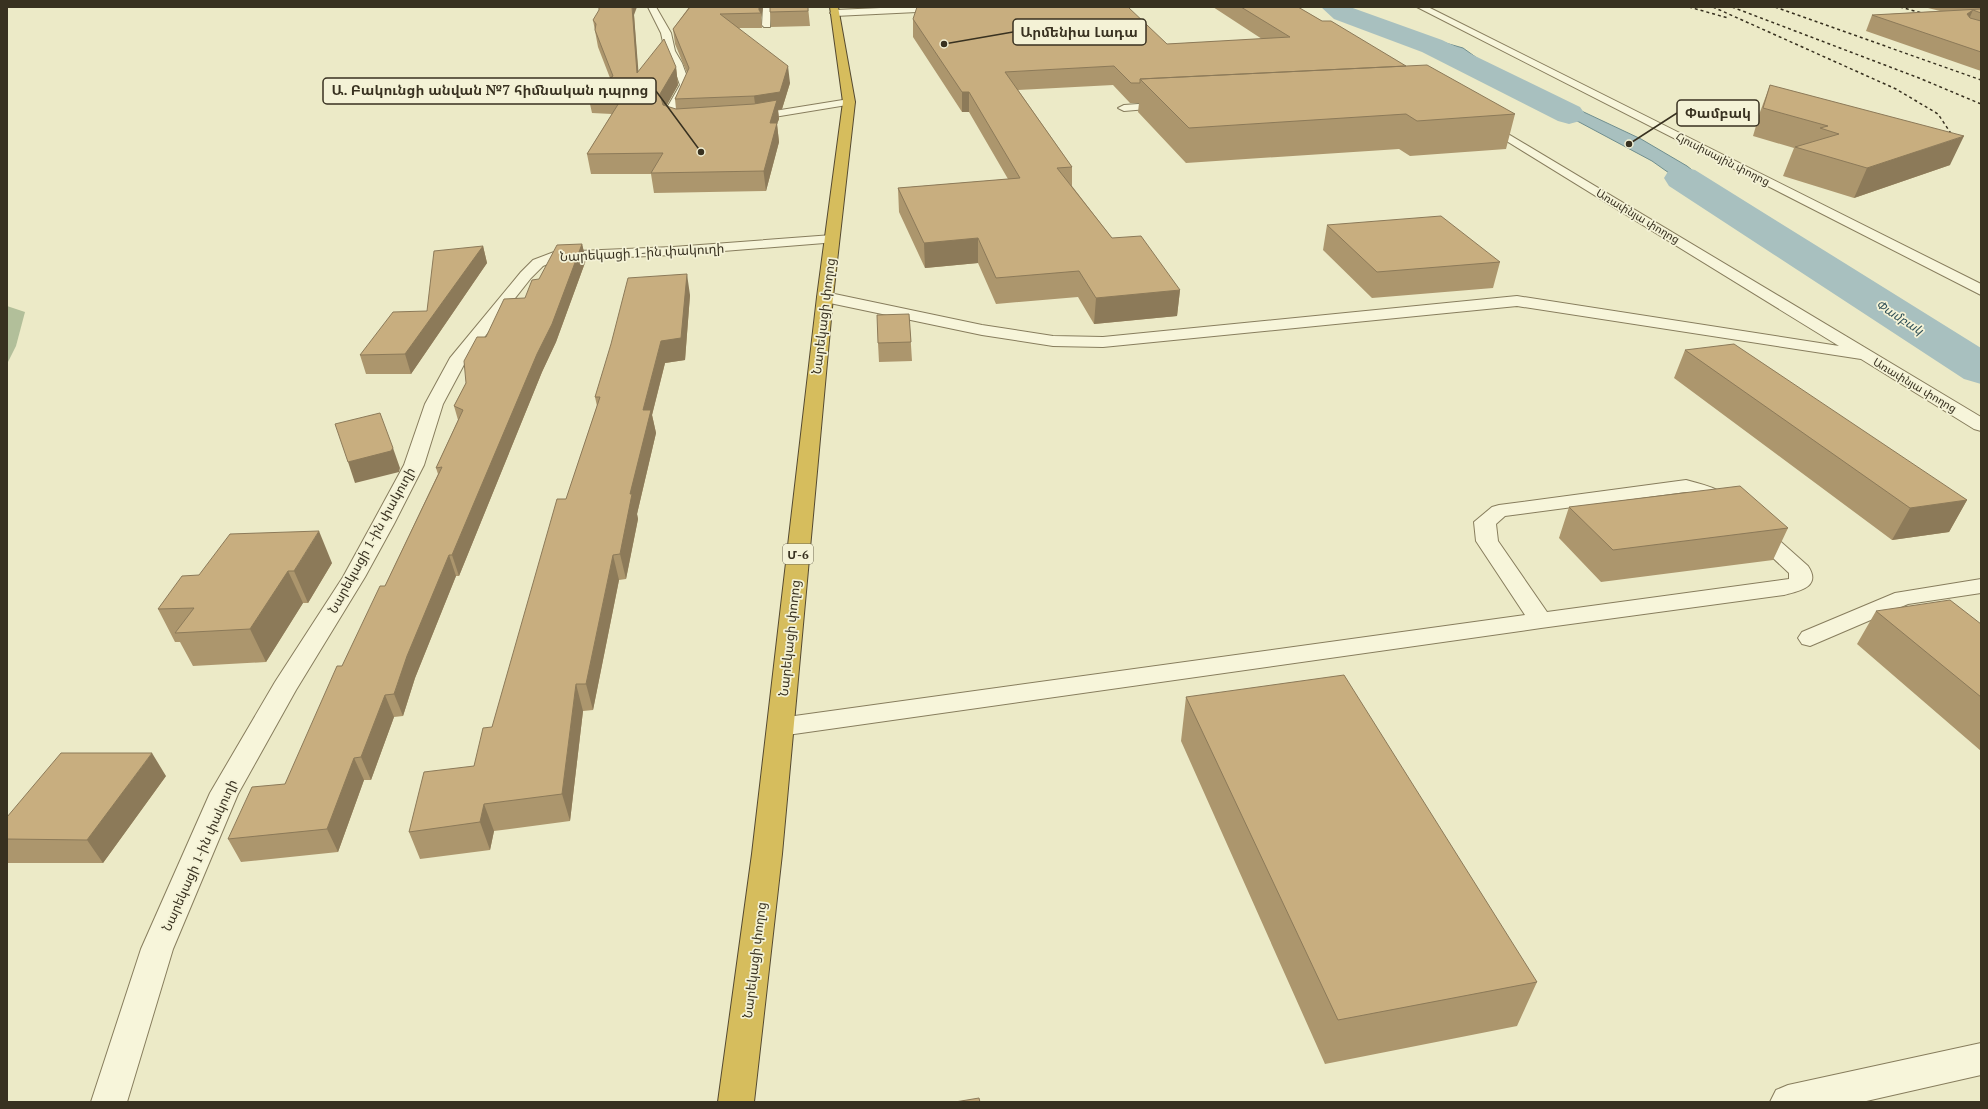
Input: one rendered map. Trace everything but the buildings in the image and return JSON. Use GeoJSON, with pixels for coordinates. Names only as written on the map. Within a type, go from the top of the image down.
{"type":"FeatureCollection","features":[{"type":"Feature","properties":{"kind":"highway","name":"Նարեկացի փողոց"},"geometry":{"type":"LineString","coordinates":[[736,1102],[766,862],[825,297],[849,102],[834,10]]}},
{"type":"Feature","properties":{"kind":"street"},"geometry":{"type":"LineString","coordinates":[[652,7],[666,33],[670,51],[677,63],[685,86],[670,113],[670,120],[679,123],[699,122]]}},
{"type":"Feature","properties":{"kind":"street"},"geometry":{"type":"LineString","coordinates":[[767,7],[767,26]]}},
{"type":"Feature","properties":{"kind":"street"},"geometry":{"type":"LineString","coordinates":[[834,10],[958,7]]}},
{"type":"Feature","properties":{"kind":"street","name":"Հյուսիսային փողոց"},"geometry":{"type":"LineString","coordinates":[[1421,7],[1981,290]]}},
{"type":"Feature","properties":{"kind":"street"},"geometry":{"type":"LineString","coordinates":[[734,120],[756,118],[849,102]]}},
{"type":"Feature","properties":{"kind":"street"},"geometry":{"type":"LineString","coordinates":[[1124,108],[1178,105]]}},
{"type":"Feature","properties":{"kind":"street","name":"Առափնյա փողոց"},"geometry":{"type":"LineString","coordinates":[[1475,116],[1981,425]]}},
{"type":"Feature","properties":{"kind":"street","name":"Նարեկացի 1-ին փակուղի"},"geometry":{"type":"LineString","coordinates":[[109,1102],[157,949],[224,793],[284,688],[354,576],[383,524],[414,465],[434,404],[460,358],[526,275],[538,262],[554,256],[673,251],[832,239]]}},
{"type":"Feature","properties":{"kind":"street"},"geometry":{"type":"LineString","coordinates":[[825,297],[982,330],[1052,341],[1103,342],[1517,301],[1866,355]]}},
{"type":"Feature","properties":{"kind":"street"},"geometry":{"type":"LineString","coordinates":[[780,727],[1540,620],[1784,588],[1800,583],[1800,571],[1721,501],[1705,491],[1686,486],[1499,511],[1485,522],[1487,541],[1540,620]]}},
{"type":"Feature","properties":{"kind":"street"},"geometry":{"type":"LineString","coordinates":[[1810,638],[1903,598],[1981,586]]}},
{"type":"Feature","properties":{"kind":"street"},"geometry":{"type":"LineString","coordinates":[[1788,1102],[1825,1098],[1981,1059]]}},
{"type":"Feature","properties":{"kind":"green space"},"geometry":{"type":"Polygon","coordinates":[[[7,306],[25,312],[16,346],[7,364],[7,306]]]}},
{"type":"Feature","properties":{"kind":"water"},"geometry":{"type":"Polygon","coordinates":[[[1326,7],[1346,7],[1404,31],[1463,48],[1484,63],[1520,82],[1641,139],[1687,166],[1707,182],[1770,224],[1797,239],[1832,264],[1928,318],[1981,352],[1981,378],[1915,334],[1860,303],[1827,274],[1821,265],[1796,251],[1770,230],[1730,214],[1713,204],[1652,161],[1536,99],[1514,90],[1491,75],[1458,59],[1428,46],[1354,21],[1326,7]]]}},
{"type":"Feature","properties":{"kind":"waterway","name":"Փամբակ"},"geometry":{"type":"LineString","coordinates":[[1334,7],[1343,14],[1432,46],[1569,114]]}},
{"type":"Feature","properties":{"kind":"waterway","name":"Փամբակ"},"geometry":{"type":"LineString","coordinates":[[1682,178],[1981,369]]}},
{"type":"Feature","properties":{"kind":"railway"},"geometry":{"type":"LineString","coordinates":[[1689,7],[1728,18]]}},
{"type":"Feature","properties":{"kind":"railway"},"geometry":{"type":"LineString","coordinates":[[1713,7],[1896,89],[1938,114],[1950,132],[1944,141]]}},
{"type":"Feature","properties":{"kind":"railway"},"geometry":{"type":"LineString","coordinates":[[1732,7],[1919,78],[1981,104]]}},
{"type":"Feature","properties":{"kind":"railway"},"geometry":{"type":"LineString","coordinates":[[1775,7],[1981,80]]}},
{"type":"Feature","properties":{"kind":"railway"},"geometry":{"type":"LineString","coordinates":[[1900,7],[1929,15]]}},
{"type":"Feature","properties":{"kind":"place","name":"Արմենիա Լադա"},"geometry":{"type":"Point","coordinates":[944,44]}},
{"type":"Feature","properties":{"kind":"place","name":"Փամբակ"},"geometry":{"type":"Point","coordinates":[1629,144]}},
{"type":"Feature","properties":{"kind":"place","name":"Ա. Բակունցի անվան №7 հիմնական դպրոց"},"geometry":{"type":"Point","coordinates":[701,152]}}]}
